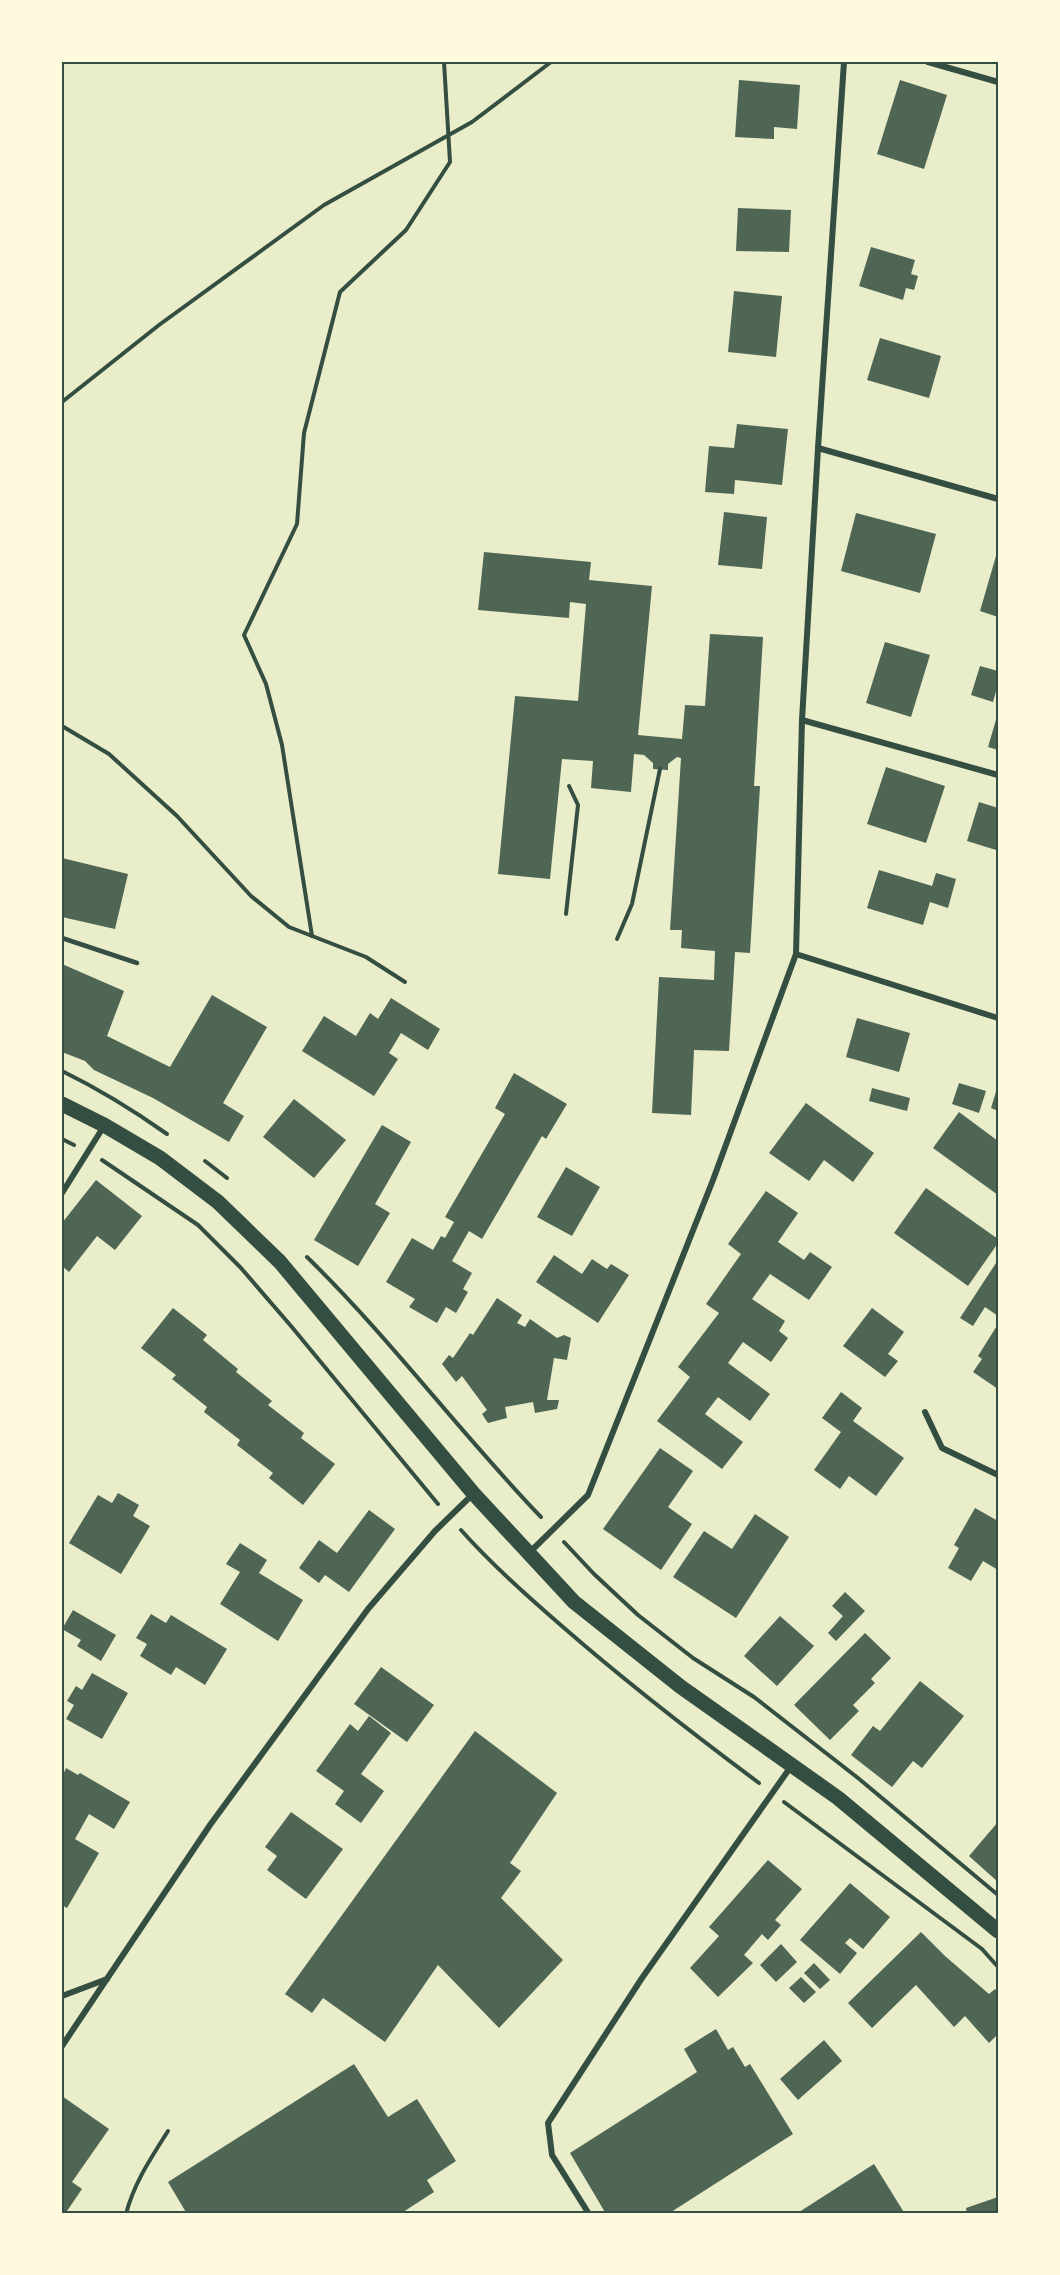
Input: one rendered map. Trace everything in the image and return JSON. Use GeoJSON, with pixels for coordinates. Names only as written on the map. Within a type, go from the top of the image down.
{"type":"FeatureCollection","features":[{"type":"Feature","properties":{"kind":"main road"},"geometry":{"type":"LineString","coordinates":[[62,1104],[104,1125],[160,1158],[218,1202],[280,1262],[473,1493],[574,1602],[681,1687],[838,1798],[999,1932]]}},
{"type":"Feature","properties":{"kind":"street"},"geometry":{"type":"LineString","coordinates":[[528,1553],[588,1495],[713,1180],[796,954],[802,720],[844,62]]}},
{"type":"Feature","properties":{"kind":"street"},"geometry":{"type":"LineString","coordinates":[[928,62],[999,82]]}},
{"type":"Feature","properties":{"kind":"street"},"geometry":{"type":"LineString","coordinates":[[818,448],[999,499]]}},
{"type":"Feature","properties":{"kind":"street"},"geometry":{"type":"LineString","coordinates":[[802,720],[999,775]]}},
{"type":"Feature","properties":{"kind":"street"},"geometry":{"type":"LineString","coordinates":[[796,954],[999,1018]]}},
{"type":"Feature","properties":{"kind":"street"},"geometry":{"type":"LineString","coordinates":[[62,1193],[104,1125]]}},
{"type":"Feature","properties":{"kind":"street"},"geometry":{"type":"LineString","coordinates":[[926,1412],[942,1448],[999,1475]]}},
{"type":"Feature","properties":{"kind":"street"},"geometry":{"type":"LineString","coordinates":[[62,2046],[210,1825],[368,1610],[435,1531],[473,1493]]}},
{"type":"Feature","properties":{"kind":"street"},"geometry":{"type":"LineString","coordinates":[[589,2214],[552,2155],[548,2123],[642,1978],[793,1764]]}},
{"type":"Feature","properties":{"kind":"street"},"geometry":{"type":"LineString","coordinates":[[62,1996],[108,1978]]}},
{"type":"Feature","properties":{"kind":"lane"},"geometry":{"type":"LineString","coordinates":[[62,938],[137,963]]}},
{"type":"Feature","properties":{"kind":"path"},"geometry":{"type":"LineString","coordinates":[[312,936],[282,746],[266,684],[244,635],[297,524],[304,432],[340,292],[406,230],[450,162],[444,62]]}},
{"type":"Feature","properties":{"kind":"path"},"geometry":{"type":"LineString","coordinates":[[62,402],[159,325],[324,205],[472,122],[551,62]]}},
{"type":"Feature","properties":{"kind":"path"},"geometry":{"type":"LineString","coordinates":[[62,726],[109,754],[177,816],[251,896],[289,927],[366,957],[405,982]]}},
{"type":"Feature","properties":{"kind":"path"},"geometry":{"type":"LineString","coordinates":[[617,939],[632,904],[660,769]]}},
{"type":"Feature","properties":{"kind":"path"},"geometry":{"type":"LineString","coordinates":[[566,914],[578,805],[568,786]]}},
{"type":"Feature","properties":{"kind":"path"},"geometry":{"type":"LineString","coordinates":[[62,1071],[141,1115],[168,1135]]}},
{"type":"Feature","properties":{"kind":"path"},"geometry":{"type":"LineString","coordinates":[[195,1154],[231,1182]]}},
{"type":"Feature","properties":{"kind":"path"},"geometry":{"type":"LineString","coordinates":[[303,1253],[361,1311],[502,1477],[594,1574],[638,1615],[693,1658],[754,1697],[858,1778],[999,1894]]}},
{"type":"Feature","properties":{"kind":"path"},"geometry":{"type":"LineString","coordinates":[[126,2214],[130,2197],[144,2169],[168,2131]]}},
{"type":"Feature","properties":{"kind":"building"},"geometry":{"type":"Polygon","coordinates":[[[739,80],[800,85],[797,129],[774,127],[774,139],[735,137],[739,80]]]}},
{"type":"Feature","properties":{"kind":"building"},"geometry":{"type":"Polygon","coordinates":[[[900,80],[947,95],[924,169],[877,154],[900,80]]]}},
{"type":"Feature","properties":{"kind":"building"},"geometry":{"type":"Polygon","coordinates":[[[738,208],[791,210],[789,252],[736,251],[738,208]]]}},
{"type":"Feature","properties":{"kind":"building"},"geometry":{"type":"Polygon","coordinates":[[[871,247],[915,260],[911,274],[918,276],[914,290],[906,288],[903,300],[859,286],[871,247]]]}},
{"type":"Feature","properties":{"kind":"building"},"geometry":{"type":"Polygon","coordinates":[[[734,291],[782,296],[776,357],[728,352],[734,291]]]}},
{"type":"Feature","properties":{"kind":"building"},"geometry":{"type":"Polygon","coordinates":[[[880,338],[941,356],[929,398],[867,380],[880,338]]]}},
{"type":"Feature","properties":{"kind":"building"},"geometry":{"type":"Polygon","coordinates":[[[737,424],[788,429],[782,485],[735,480],[734,494],[705,492],[709,446],[734,448],[737,424]]]}},
{"type":"Feature","properties":{"kind":"building"},"geometry":{"type":"Polygon","coordinates":[[[724,512],[767,517],[762,569],[718,565],[724,512]]]}},
{"type":"Feature","properties":{"kind":"building"},"geometry":{"type":"Polygon","coordinates":[[[856,513],[936,534],[920,593],[841,571],[856,513]]]}},
{"type":"Feature","properties":{"kind":"building"},"geometry":{"type":"Polygon","coordinates":[[[998,549],[998,617],[980,611],[998,549]]]}},
{"type":"Feature","properties":{"kind":"building"},"geometry":{"type":"Polygon","coordinates":[[[484,552],[591,562],[589,580],[652,586],[638,735],[682,739],[685,705],[705,706],[710,634],[763,637],[754,786],[760,786],[750,953],[735,952],[729,1051],[694,1050],[691,1115],[652,1113],[659,977],[714,980],[715,951],[681,948],[682,930],[670,930],[681,758],[677,757],[668,764],[668,770],[653,769],[653,763],[644,755],[634,754],[631,792],[591,788],[593,761],[562,759],[550,879],[498,874],[515,696],[578,701],[586,604],[570,602],[569,618],[478,610],[484,552]]]}},
{"type":"Feature","properties":{"kind":"building"},"geometry":{"type":"Polygon","coordinates":[[[885,642],[930,655],[911,717],[866,703],[885,642]]]}},
{"type":"Feature","properties":{"kind":"building"},"geometry":{"type":"Polygon","coordinates":[[[980,666],[998,671],[998,684],[993,702],[971,695],[980,666]]]}},
{"type":"Feature","properties":{"kind":"building"},"geometry":{"type":"Polygon","coordinates":[[[998,713],[998,750],[988,747],[998,713]]]}},
{"type":"Feature","properties":{"kind":"building"},"geometry":{"type":"Polygon","coordinates":[[[886,767],[945,786],[926,843],[867,824],[886,767]]]}},
{"type":"Feature","properties":{"kind":"building"},"geometry":{"type":"Polygon","coordinates":[[[979,802],[998,808],[996,850],[967,841],[979,802]]]}},
{"type":"Feature","properties":{"kind":"building"},"geometry":{"type":"Polygon","coordinates":[[[62,858],[128,874],[115,929],[62,917],[62,858]]]}},
{"type":"Feature","properties":{"kind":"building"},"geometry":{"type":"Polygon","coordinates":[[[879,870],[932,886],[936,873],[956,879],[948,908],[930,902],[923,925],[867,908],[879,870]]]}},
{"type":"Feature","properties":{"kind":"building"},"geometry":{"type":"Polygon","coordinates":[[[62,964],[124,991],[107,1036],[170,1067],[212,995],[267,1027],[223,1103],[244,1116],[229,1142],[153,1098],[94,1070],[85,1061],[62,1052],[62,964]]]}},
{"type":"Feature","properties":{"kind":"building"},"geometry":{"type":"Polygon","coordinates":[[[391,998],[440,1029],[428,1050],[401,1033],[389,1053],[398,1059],[374,1096],[302,1051],[324,1016],[356,1036],[370,1013],[378,1019],[391,998]]]}},
{"type":"Feature","properties":{"kind":"building"},"geometry":{"type":"Polygon","coordinates":[[[857,1018],[910,1033],[899,1072],[846,1057],[857,1018]]]}},
{"type":"Feature","properties":{"kind":"building"},"geometry":{"type":"Polygon","coordinates":[[[514,1073],[567,1104],[546,1139],[542,1136],[482,1239],[469,1231],[452,1261],[472,1273],[463,1289],[468,1292],[456,1313],[446,1307],[437,1323],[409,1307],[415,1299],[386,1282],[412,1238],[433,1250],[441,1236],[445,1238],[454,1222],[445,1217],[505,1114],[495,1108],[514,1073]]]}},
{"type":"Feature","properties":{"kind":"building"},"geometry":{"type":"Polygon","coordinates":[[[959,1083],[986,1091],[979,1113],[952,1104],[959,1083]]]}},
{"type":"Feature","properties":{"kind":"building"},"geometry":{"type":"Polygon","coordinates":[[[998,1085],[998,1111],[991,1108],[998,1085]]]}},
{"type":"Feature","properties":{"kind":"building"},"geometry":{"type":"Polygon","coordinates":[[[872,1088],[910,1098],[907,1111],[869,1101],[872,1088]]]}},
{"type":"Feature","properties":{"kind":"building"},"geometry":{"type":"Polygon","coordinates":[[[294,1099],[346,1140],[314,1178],[263,1137],[294,1099]]]}},
{"type":"Feature","properties":{"kind":"building"},"geometry":{"type":"Polygon","coordinates":[[[806,1103],[874,1153],[853,1182],[824,1160],[809,1181],[769,1153],[806,1103]]]}},
{"type":"Feature","properties":{"kind":"building"},"geometry":{"type":"Polygon","coordinates":[[[959,1112],[998,1141],[998,1195],[933,1148],[959,1112]]]}},
{"type":"Feature","properties":{"kind":"building"},"geometry":{"type":"Polygon","coordinates":[[[382,1125],[411,1142],[375,1204],[390,1213],[358,1266],[314,1240],[382,1125]]]}},
{"type":"Feature","properties":{"kind":"building"},"geometry":{"type":"Polygon","coordinates":[[[566,1167],[600,1187],[572,1236],[537,1217],[566,1167]]]}},
{"type":"Feature","properties":{"kind":"building"},"geometry":{"type":"Polygon","coordinates":[[[96,1180],[142,1216],[115,1250],[97,1236],[69,1272],[62,1266],[62,1223],[96,1180]]]}},
{"type":"Feature","properties":{"kind":"building"},"geometry":{"type":"Polygon","coordinates":[[[926,1188],[998,1239],[998,1243],[968,1286],[894,1233],[926,1188]]]}},
{"type":"Feature","properties":{"kind":"building"},"geometry":{"type":"Polygon","coordinates":[[[766,1191],[798,1213],[778,1242],[804,1260],[810,1252],[832,1267],[809,1300],[770,1274],[752,1299],[785,1321],[779,1331],[788,1338],[771,1362],[743,1342],[728,1363],[770,1394],[750,1421],[718,1397],[705,1414],[743,1442],[722,1469],[657,1421],[690,1377],[678,1367],[719,1313],[706,1304],[741,1254],[728,1244],[766,1191]]]}},
{"type":"Feature","properties":{"kind":"building"},"geometry":{"type":"Polygon","coordinates":[[[554,1255],[582,1274],[592,1259],[607,1269],[611,1264],[629,1275],[598,1323],[536,1282],[554,1255]]]}},
{"type":"Feature","properties":{"kind":"building"},"geometry":{"type":"Polygon","coordinates":[[[996,1263],[998,1265],[998,1316],[985,1307],[973,1326],[960,1318],[996,1263]]]}},
{"type":"Feature","properties":{"kind":"building"},"geometry":{"type":"Polygon","coordinates":[[[497,1298],[522,1315],[517,1323],[525,1327],[530,1319],[557,1338],[564,1335],[571,1338],[567,1360],[554,1358],[547,1400],[559,1400],[557,1409],[535,1413],[533,1402],[505,1407],[507,1418],[488,1423],[482,1414],[487,1410],[462,1376],[456,1382],[442,1364],[449,1355],[453,1358],[470,1333],[473,1335],[497,1298]]]}},
{"type":"Feature","properties":{"kind":"building"},"geometry":{"type":"Polygon","coordinates":[[[173,1308],[207,1335],[203,1340],[238,1369],[236,1372],[272,1401],[268,1405],[304,1433],[301,1438],[335,1464],[303,1505],[269,1478],[273,1473],[237,1445],[240,1440],[204,1412],[207,1407],[172,1379],[176,1375],[141,1348],[173,1308]]]}},
{"type":"Feature","properties":{"kind":"building"},"geometry":{"type":"Polygon","coordinates":[[[872,1308],[904,1332],[888,1354],[898,1361],[885,1377],[843,1346],[872,1308]]]}},
{"type":"Feature","properties":{"kind":"building"},"geometry":{"type":"Polygon","coordinates":[[[998,1324],[998,1389],[973,1372],[982,1359],[978,1356],[998,1324]]]}},
{"type":"Feature","properties":{"kind":"building"},"geometry":{"type":"Polygon","coordinates":[[[841,1392],[862,1408],[853,1421],[904,1458],[876,1496],[849,1476],[840,1489],[814,1470],[841,1432],[822,1418],[841,1392]]]}},
{"type":"Feature","properties":{"kind":"building"},"geometry":{"type":"Polygon","coordinates":[[[660,1448],[693,1471],[668,1507],[692,1524],[661,1570],[603,1529],[660,1448]]]}},
{"type":"Feature","properties":{"kind":"building"},"geometry":{"type":"Polygon","coordinates":[[[118,1493],[139,1505],[133,1516],[150,1526],[121,1574],[69,1543],[98,1495],[112,1503],[118,1493]]]}},
{"type":"Feature","properties":{"kind":"building"},"geometry":{"type":"Polygon","coordinates":[[[975,1508],[998,1521],[998,1570],[983,1561],[971,1581],[948,1568],[959,1548],[954,1545],[975,1508]]]}},
{"type":"Feature","properties":{"kind":"building"},"geometry":{"type":"Polygon","coordinates":[[[369,1510],[395,1529],[349,1592],[325,1575],[319,1583],[299,1568],[319,1540],[337,1553],[369,1510]]]}},
{"type":"Feature","properties":{"kind":"building"},"geometry":{"type":"Polygon","coordinates":[[[755,1514],[789,1537],[736,1618],[673,1577],[704,1531],[732,1549],[755,1514]]]}},
{"type":"Feature","properties":{"kind":"building"},"geometry":{"type":"Polygon","coordinates":[[[240,1543],[267,1560],[259,1573],[303,1600],[278,1641],[220,1604],[240,1572],[226,1564],[240,1543]]]}},
{"type":"Feature","properties":{"kind":"building"},"geometry":{"type":"Polygon","coordinates":[[[845,1592],[865,1611],[836,1641],[828,1633],[843,1616],[832,1606],[845,1592]]]}},
{"type":"Feature","properties":{"kind":"building"},"geometry":{"type":"Polygon","coordinates":[[[73,1610],[116,1635],[101,1661],[77,1646],[81,1640],[62,1629],[73,1610]]]}},
{"type":"Feature","properties":{"kind":"building"},"geometry":{"type":"Polygon","coordinates":[[[151,1614],[166,1623],[171,1615],[227,1649],[205,1685],[176,1667],[171,1675],[140,1656],[147,1644],[136,1638],[151,1614]]]}},
{"type":"Feature","properties":{"kind":"building"},"geometry":{"type":"Polygon","coordinates":[[[780,1616],[814,1646],[777,1686],[744,1656],[780,1616]]]}},
{"type":"Feature","properties":{"kind":"building"},"geometry":{"type":"Polygon","coordinates":[[[865,1633],[891,1658],[871,1679],[875,1683],[853,1705],[859,1711],[830,1740],[794,1705],[865,1633]]]}},
{"type":"Feature","properties":{"kind":"building"},"geometry":{"type":"Polygon","coordinates":[[[381,1667],[434,1705],[407,1742],[354,1704],[381,1667]]]}},
{"type":"Feature","properties":{"kind":"building"},"geometry":{"type":"Polygon","coordinates":[[[92,1673],[128,1693],[102,1739],[66,1719],[74,1705],[67,1701],[76,1686],[82,1690],[92,1673]]]}},
{"type":"Feature","properties":{"kind":"building"},"geometry":{"type":"Polygon","coordinates":[[[920,1681],[964,1716],[922,1768],[913,1761],[892,1787],[851,1755],[873,1726],[880,1731],[920,1681]]]}},
{"type":"Feature","properties":{"kind":"building"},"geometry":{"type":"Polygon","coordinates":[[[369,1716],[391,1733],[361,1774],[384,1791],[361,1823],[335,1804],[344,1791],[316,1771],[350,1724],[358,1731],[369,1716]]]}},
{"type":"Feature","properties":{"kind":"building"},"geometry":{"type":"Polygon","coordinates":[[[475,1731],[557,1793],[510,1863],[521,1871],[501,1898],[563,1960],[499,2028],[438,1965],[385,2042],[323,1998],[312,2013],[285,1994],[475,1731]]]}},
{"type":"Feature","properties":{"kind":"building"},"geometry":{"type":"Polygon","coordinates":[[[66,1768],[78,1775],[80,1773],[130,1802],[114,1829],[89,1814],[75,1839],[99,1853],[67,1908],[62,1905],[62,1777],[66,1768]]]}},
{"type":"Feature","properties":{"kind":"building"},"geometry":{"type":"Polygon","coordinates":[[[291,1812],[343,1849],[306,1899],[267,1870],[277,1856],[265,1847],[291,1812]]]}},
{"type":"Feature","properties":{"kind":"building"},"geometry":{"type":"Polygon","coordinates":[[[998,1822],[998,1882],[969,1856],[998,1822]]]}},
{"type":"Feature","properties":{"kind":"building"},"geometry":{"type":"Polygon","coordinates":[[[768,1860],[802,1889],[775,1920],[781,1925],[768,1940],[762,1934],[744,1955],[753,1963],[718,1997],[690,1968],[719,1936],[709,1927],[768,1860]]]}},
{"type":"Feature","properties":{"kind":"building"},"geometry":{"type":"Polygon","coordinates":[[[850,1883],[890,1917],[863,1949],[850,1938],[845,1943],[857,1953],[840,1974],[800,1940],[850,1883]]]}},
{"type":"Feature","properties":{"kind":"building"},"geometry":{"type":"Polygon","coordinates":[[[921,1932],[989,1994],[995,1989],[998,1993],[998,2034],[989,2043],[965,2016],[954,2027],[916,1985],[872,2028],[848,2003],[921,1932]]]}},
{"type":"Feature","properties":{"kind":"building"},"geometry":{"type":"Polygon","coordinates":[[[781,1944],[797,1962],[776,1982],[760,1965],[781,1944]]]}},
{"type":"Feature","properties":{"kind":"building"},"geometry":{"type":"Polygon","coordinates":[[[814,1963],[830,1980],[820,1989],[804,1973],[814,1963]]]}},
{"type":"Feature","properties":{"kind":"building"},"geometry":{"type":"Polygon","coordinates":[[[801,1977],[816,1992],[804,2003],[789,1988],[801,1977]]]}},
{"type":"Feature","properties":{"kind":"building"},"geometry":{"type":"Polygon","coordinates":[[[716,2029],[728,2050],[733,2047],[745,2067],[750,2064],[793,2134],[668,2214],[606,2214],[570,2153],[697,2072],[684,2049],[716,2029]]]}},
{"type":"Feature","properties":{"kind":"building"},"geometry":{"type":"Polygon","coordinates":[[[824,2040],[842,2061],[798,2100],[780,2079],[824,2040]]]}},
{"type":"Feature","properties":{"kind":"building"},"geometry":{"type":"Polygon","coordinates":[[[354,2064],[388,2117],[417,2099],[456,2161],[427,2180],[434,2192],[400,2214],[187,2214],[168,2182],[354,2064]]]}},
{"type":"Feature","properties":{"kind":"building"},"geometry":{"type":"Polygon","coordinates":[[[62,2096],[109,2129],[72,2182],[82,2189],[65,2214],[62,2214],[62,2096]]]}},
{"type":"Feature","properties":{"kind":"building"},"geometry":{"type":"Polygon","coordinates":[[[874,2164],[905,2214],[796,2214],[874,2164]]]}},
{"type":"Feature","properties":{"kind":"building"},"geometry":{"type":"Polygon","coordinates":[[[998,2197],[998,2214],[967,2214],[966,2208],[998,2197]]]}}]}
